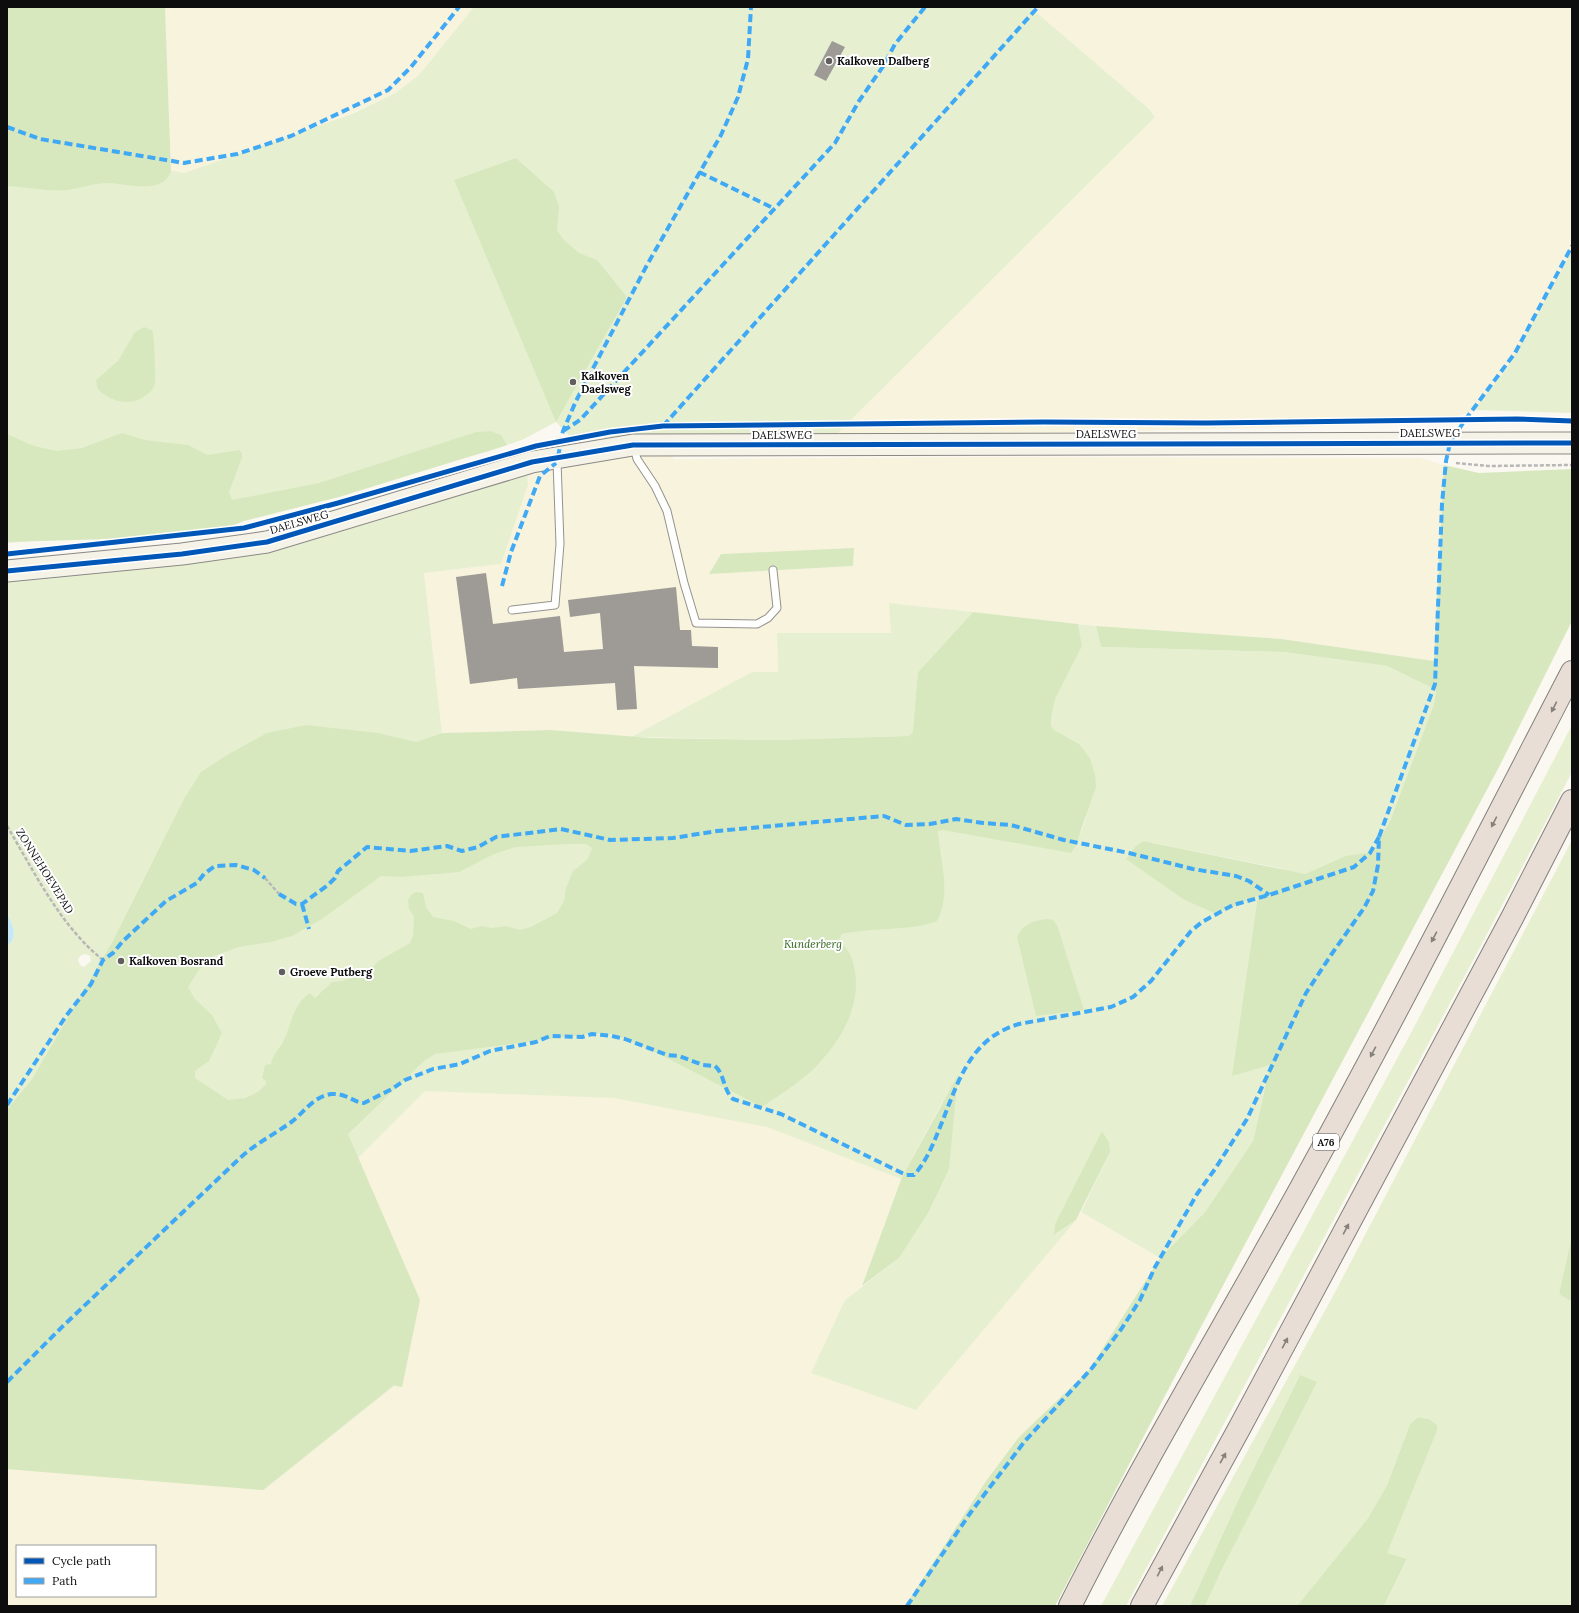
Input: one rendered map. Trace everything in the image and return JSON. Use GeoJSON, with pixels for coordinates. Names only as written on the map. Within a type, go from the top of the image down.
{"type":"FeatureCollection","features":[{"type":"Feature","properties":{"kind":"highway","name":"A76"},"geometry":{"type":"LineString","coordinates":[[1070,1606],[1168,1423],[1302,1185],[1453,901],[1572,672]]}},
{"type":"Feature","properties":{"kind":"highway"},"geometry":{"type":"LineString","coordinates":[[1142,1606],[1240,1427],[1494,953],[1572,801]]}},
{"type":"Feature","properties":{"kind":"street","name":"DAELSWEG"},"geometry":{"type":"LineString","coordinates":[[7,571],[189,553],[267,542],[515,466],[558,457],[633,445],[1572,443]]}},
{"type":"Feature","properties":{"kind":"lane"},"geometry":{"type":"LineString","coordinates":[[633,445],[637,460],[655,486],[667,510],[684,583],[696,623],[750,625],[763,622],[777,608],[773,570]]}},
{"type":"Feature","properties":{"kind":"lane"},"geometry":{"type":"LineString","coordinates":[[512,610],[555,605],[560,544],[556,463],[558,457]]}},
{"type":"Feature","properties":{"kind":"path"},"geometry":{"type":"LineString","coordinates":[[1453,462],[1488,466],[1572,465]]}},
{"type":"Feature","properties":{"kind":"path"},"geometry":{"type":"LineString","coordinates":[[265,878],[279,894]]}},
{"type":"Feature","properties":{"kind":"shaded area"},"geometry":{"type":"Polygon","coordinates":[[[165,7],[474,7],[419,75],[395,93],[354,112],[184,173],[171,171],[165,7]]]}},
{"type":"Feature","properties":{"kind":"shaded area"},"geometry":{"type":"Polygon","coordinates":[[[1030,7],[1572,7],[1572,251],[1507,368],[1474,410],[1445,423],[1096,432],[836,435],[1155,117],[1148,108],[1030,7]]]}},
{"type":"Feature","properties":{"kind":"shaded area"},"geometry":{"type":"Polygon","coordinates":[[[672,449],[673,459],[974,457],[1420,458],[1444,465],[1434,661],[1281,639],[1096,626],[890,603],[891,633],[777,633],[778,672],[752,672],[631,737],[551,730],[442,733],[424,573],[501,564],[527,472],[672,449]],[[766,552],[721,554],[709,574],[853,566],[766,552]]]}},
{"type":"Feature","properties":{"kind":"shaded area"},"geometry":{"type":"Polygon","coordinates":[[[596,1033],[902,1177],[862,1286],[845,1300],[1076,1220],[1081,1212],[1160,1258],[1089,1370],[1019,1437],[986,1481],[905,1606],[7,1606],[7,1469],[347,1134],[424,1061],[596,1033]]]}},
{"type":"Feature","properties":{"kind":"green space"},"geometry":{"type":"Polygon","coordinates":[[[7,7],[165,7],[171,171],[167,179],[160,184],[151,186],[131,186],[104,183],[68,190],[45,190],[7,186],[7,7]]]}},
{"type":"Feature","properties":{"kind":"green space"},"geometry":{"type":"Polygon","coordinates":[[[474,7],[1030,7],[1148,108],[1155,117],[836,435],[571,438],[556,422],[524,439],[490,451],[338,493],[127,534],[7,543],[7,139],[184,173],[354,113],[395,93],[419,75],[474,7]]]}},
{"type":"Feature","properties":{"kind":"green space"},"geometry":{"type":"Polygon","coordinates":[[[516,158],[554,192],[559,206],[557,230],[563,239],[579,253],[597,260],[627,297],[556,422],[454,180],[516,158]]]}},
{"type":"Feature","properties":{"kind":"green space"},"geometry":{"type":"Polygon","coordinates":[[[1572,251],[1572,413],[1474,410],[1507,368],[1572,251]]]}},
{"type":"Feature","properties":{"kind":"green space"},"geometry":{"type":"Polygon","coordinates":[[[144,327],[153,331],[155,351],[154,387],[145,396],[133,401],[126,402],[107,397],[97,388],[96,380],[118,361],[135,332],[144,327]]]}},
{"type":"Feature","properties":{"kind":"green space"},"geometry":{"type":"Polygon","coordinates":[[[491,431],[501,435],[507,445],[339,497],[244,521],[224,529],[177,537],[7,542],[7,434],[34,446],[57,451],[82,448],[122,433],[145,440],[188,445],[208,455],[239,450],[242,453],[242,458],[229,492],[232,500],[319,483],[476,432],[491,431]]]}},
{"type":"Feature","properties":{"kind":"green space"},"geometry":{"type":"Polygon","coordinates":[[[1444,465],[1479,473],[1572,469],[1572,621],[1499,767],[1202,1325],[1055,1606],[905,1606],[986,1481],[1019,1437],[1089,1370],[1160,1258],[1205,1212],[1253,1141],[1270,1065],[1232,1076],[1258,896],[1216,914],[1183,899],[1126,859],[1135,847],[1143,841],[1305,874],[1346,856],[1372,852],[1390,821],[1434,704],[1436,690],[1387,666],[1283,652],[1101,647],[1096,626],[1281,639],[1434,661],[1444,465]]]}},
{"type":"Feature","properties":{"kind":"green space","name":"Kunderberg"},"geometry":{"type":"Polygon","coordinates":[[[527,472],[528,485],[501,564],[424,573],[442,733],[433,736],[739,751],[908,736],[773,740],[631,737],[752,672],[778,672],[777,633],[891,633],[889,603],[973,612],[918,672],[918,680],[1081,641],[1078,624],[1096,626],[1101,647],[1283,652],[1387,666],[1436,690],[1434,704],[1390,821],[1372,852],[1340,859],[1270,1065],[1253,1141],[1205,1212],[1160,1258],[1081,1212],[1110,1152],[1055,1235],[1076,1220],[916,1410],[811,1373],[845,1300],[899,1258],[943,1101],[901,1179],[767,1127],[614,1098],[425,1091],[316,1200],[407,1364],[402,1387],[394,1386],[264,1490],[7,1469],[7,1131],[52,1072],[160,846],[111,944],[75,1008],[32,1079],[7,1109],[7,946],[13,939],[14,931],[7,914],[7,581],[259,551],[394,516],[527,472]],[[1083,750],[1080,834],[1086,817],[1090,758],[1083,750]],[[1143,841],[1263,871],[1283,869],[1143,841]],[[85,954],[80,956],[78,960],[80,965],[84,967],[91,961],[90,956],[85,954]]]}},
{"type":"Feature","properties":{"kind":"green space"},"geometry":{"type":"Polygon","coordinates":[[[854,548],[853,566],[709,574],[721,554],[854,548]]]}},
{"type":"Feature","properties":{"kind":"green space","name":"Kunderberg"},"geometry":{"type":"Polygon","coordinates":[[[973,612],[1078,624],[1082,646],[1055,699],[1051,718],[1051,726],[1054,730],[1079,744],[1090,758],[1095,774],[1096,787],[1075,847],[1071,853],[943,830],[938,831],[944,877],[944,899],[937,921],[914,927],[842,934],[839,939],[850,954],[856,983],[855,997],[847,1024],[840,1037],[816,1067],[794,1085],[762,1107],[655,1052],[614,1034],[596,1033],[435,1054],[424,1061],[348,1134],[420,1300],[402,1387],[394,1385],[263,1490],[7,1469],[7,1109],[32,1079],[111,944],[185,797],[201,772],[227,755],[267,733],[306,725],[378,733],[416,742],[442,733],[551,730],[651,738],[773,740],[909,736],[913,732],[918,672],[973,612]],[[586,844],[515,847],[492,855],[459,872],[402,877],[381,876],[322,919],[292,936],[271,942],[239,947],[214,956],[199,970],[188,987],[195,999],[212,1015],[222,1033],[209,1061],[195,1071],[195,1078],[228,1100],[245,1098],[258,1092],[266,1084],[266,1081],[262,1078],[265,1065],[271,1064],[274,1055],[283,1042],[299,1003],[304,998],[310,993],[315,998],[332,982],[342,981],[365,974],[380,960],[410,943],[413,936],[414,916],[409,909],[408,900],[412,894],[416,892],[423,893],[426,907],[433,917],[454,921],[471,929],[481,926],[492,928],[506,926],[520,930],[531,927],[557,913],[564,901],[566,888],[573,871],[588,859],[592,848],[586,844]]]}},
{"type":"Feature","properties":{"kind":"green space"},"geometry":{"type":"Polygon","coordinates":[[[1572,725],[1572,772],[1477,953],[1126,1606],[1101,1606],[1412,1031],[1572,725]]]}},
{"type":"Feature","properties":{"kind":"green space"},"geometry":{"type":"Polygon","coordinates":[[[1572,840],[1572,1235],[1559,1294],[1572,1302],[1572,1606],[1384,1606],[1407,1560],[1386,1553],[1437,1431],[1437,1425],[1429,1419],[1418,1417],[1410,1424],[1387,1485],[1368,1518],[1297,1606],[1205,1606],[1300,1375],[1241,1494],[1190,1606],[1162,1606],[1333,1296],[1572,840]]]}},
{"type":"Feature","properties":{"kind":"green space"},"geometry":{"type":"Polygon","coordinates":[[[1038,920],[1053,920],[1057,925],[1084,1010],[1036,1016],[1017,937],[1026,926],[1038,920]]]}},
{"type":"Feature","properties":{"kind":"green space"},"geometry":{"type":"Polygon","coordinates":[[[958,1075],[949,1169],[928,1213],[899,1258],[862,1286],[902,1177],[958,1075]]]}},
{"type":"Feature","properties":{"kind":"green space"},"geometry":{"type":"Polygon","coordinates":[[[1102,1131],[1109,1142],[1110,1152],[1076,1220],[1054,1235],[1055,1224],[1102,1131]]]}},
{"type":"Feature","properties":{"kind":"green space"},"geometry":{"type":"Polygon","coordinates":[[[1572,1235],[1572,1302],[1559,1294],[1572,1235]]]}},
{"type":"Feature","properties":{"kind":"green space"},"geometry":{"type":"Polygon","coordinates":[[[1300,1375],[1317,1382],[1220,1573],[1205,1606],[1190,1606],[1241,1494],[1300,1375]]]}},
{"type":"Feature","properties":{"kind":"green space"},"geometry":{"type":"Polygon","coordinates":[[[1418,1417],[1429,1419],[1437,1425],[1437,1431],[1387,1553],[1407,1559],[1384,1606],[1297,1606],[1368,1518],[1387,1485],[1410,1424],[1418,1417]]]}},
{"type":"Feature","properties":{"kind":"water"},"geometry":{"type":"Polygon","coordinates":[[[7,914],[13,927],[14,935],[13,939],[7,946],[7,914]]]}},
{"type":"Feature","properties":{"kind":"building","name":"Kalkoven Dalberg"},"geometry":{"type":"Polygon","coordinates":[[[832,41],[845,47],[826,81],[814,75],[832,41]]]}},
{"type":"Feature","properties":{"kind":"building"},"geometry":{"type":"Polygon","coordinates":[[[486,573],[493,624],[560,616],[564,652],[603,649],[600,613],[570,617],[568,600],[676,587],[680,630],[691,630],[692,646],[718,647],[718,668],[634,666],[637,709],[617,710],[615,683],[518,689],[517,678],[470,684],[456,577],[486,573]]]}},
{"type":"Feature","properties":{"kind":"marked path"},"geometry":{"type":"LineString","coordinates":[[7,127],[40,139],[184,163],[237,154],[291,136],[388,90],[411,67],[459,7]]}},
{"type":"Feature","properties":{"kind":"marked path"},"geometry":{"type":"LineString","coordinates":[[558,457],[563,431],[576,401],[647,265],[721,135],[738,97],[748,59],[751,7]]}},
{"type":"Feature","properties":{"kind":"marked path"},"geometry":{"type":"LineString","coordinates":[[563,431],[580,420],[835,143],[859,101],[884,65],[895,44],[925,7]]}},
{"type":"Feature","properties":{"kind":"marked path"},"geometry":{"type":"LineString","coordinates":[[663,426],[1038,7]]}},
{"type":"Feature","properties":{"kind":"marked path"},"geometry":{"type":"LineString","coordinates":[[699,172],[773,208]]}},
{"type":"Feature","properties":{"kind":"marked path"},"geometry":{"type":"LineString","coordinates":[[907,1606],[971,1512],[1025,1441],[1092,1368],[1122,1328],[1140,1300],[1155,1267],[1197,1194],[1247,1119],[1306,993],[1364,908],[1373,891],[1378,865],[1379,837],[1435,684],[1442,504],[1446,461],[1450,443],[1465,420],[1515,353],[1572,246]]}},
{"type":"Feature","properties":{"kind":"marked path"},"geometry":{"type":"LineString","coordinates":[[502,586],[511,552],[540,476],[556,463]]}},
{"type":"Feature","properties":{"kind":"marked path"},"geometry":{"type":"LineString","coordinates":[[279,894],[296,904],[302,904],[328,885],[335,878],[338,871],[367,847],[410,851],[447,846],[462,851],[478,847],[496,837],[561,829],[610,840],[673,838],[717,831],[884,816],[906,825],[930,824],[956,819],[1011,825],[1064,840],[1129,853],[1193,869],[1236,876],[1249,881],[1269,895]]}},
{"type":"Feature","properties":{"kind":"marked path"},"geometry":{"type":"LineString","coordinates":[[7,1382],[63,1326],[240,1158],[290,1123],[314,1101],[325,1095],[342,1095],[364,1103],[392,1089],[405,1080],[433,1069],[460,1064],[490,1051],[536,1042],[550,1036],[582,1037],[592,1034],[612,1036],[625,1039],[667,1055],[679,1056],[703,1065],[715,1066],[721,1074],[727,1091],[733,1099],[781,1114],[906,1175],[914,1175],[922,1165],[931,1149],[958,1082],[966,1067],[987,1041],[1001,1031],[1019,1024],[1111,1007],[1133,997],[1151,981],[1191,931],[1202,922],[1233,905],[1269,895],[1354,867],[1370,853],[1379,837]]}},
{"type":"Feature","properties":{"kind":"marked path"},"geometry":{"type":"LineString","coordinates":[[7,1105],[66,1016],[91,984],[103,960],[113,953],[123,941],[166,901],[197,883],[204,874],[215,866],[236,865],[254,870],[265,878]]}},
{"type":"Feature","properties":{"kind":"marked path"},"geometry":{"type":"LineString","coordinates":[[302,904],[309,929]]}},
{"type":"Feature","properties":{"kind":"cycle path"},"geometry":{"type":"LineString","coordinates":[[7,554],[244,528],[338,503],[536,446],[610,432],[663,426],[1044,422],[1205,423],[1517,419],[1572,421]]}},
{"type":"Feature","properties":{"kind":"cycle path"},"geometry":{"type":"LineString","coordinates":[[7,571],[182,554],[267,542],[532,462],[633,445],[1572,443]]}},
{"type":"Feature","properties":{"kind":"place","name":"Kalkoven Dalberg"},"geometry":{"type":"Point","coordinates":[829,61]}},
{"type":"Feature","properties":{"kind":"place","name":"Kalkoven Daelsweg"},"geometry":{"type":"Point","coordinates":[573,382]}},
{"type":"Feature","properties":{"kind":"place","name":"Kalkoven Bosrand"},"geometry":{"type":"Point","coordinates":[121,961]}},
{"type":"Feature","properties":{"kind":"place","name":"Groeve Putberg"},"geometry":{"type":"Point","coordinates":[282,972]}}]}
